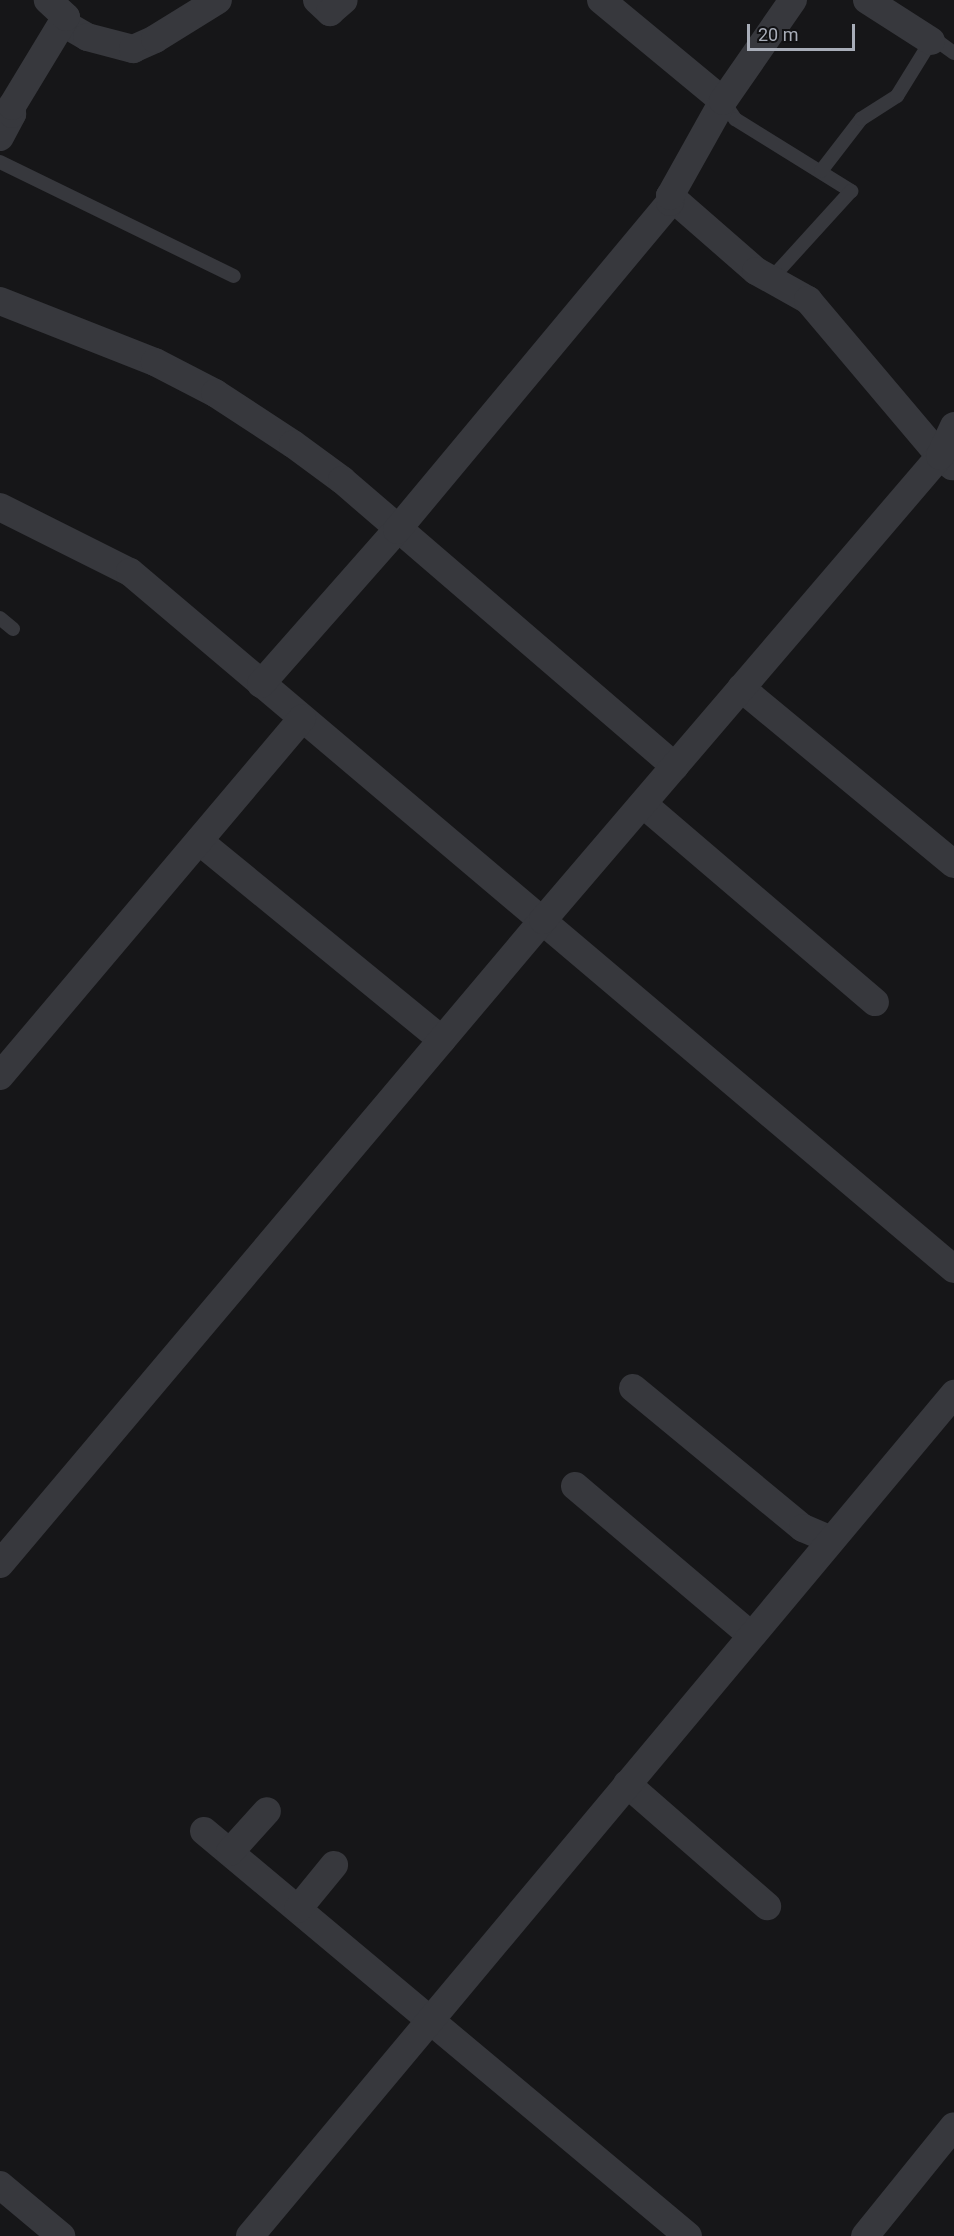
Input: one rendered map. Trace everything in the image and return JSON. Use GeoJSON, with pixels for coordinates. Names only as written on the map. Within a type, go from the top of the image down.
{"type":"FeatureCollection","features":[{"type":"Feature","properties":{"kind":"street"},"geometry":{"type":"LineString","coordinates":[[0,137],[56,12],[87,37],[133,49],[154,39],[218,0]]}},
{"type":"Feature","properties":{"kind":"street"},"geometry":{"type":"LineString","coordinates":[[317,0],[330,12],[344,0]]}},
{"type":"Feature","properties":{"kind":"street"},"geometry":{"type":"LineString","coordinates":[[601,0],[723,101]]}},
{"type":"Feature","properties":{"kind":"street"},"geometry":{"type":"LineString","coordinates":[[261,684],[397,530],[670,202],[670,196],[723,101],[793,0]]}},
{"type":"Feature","properties":{"kind":"street"},"geometry":{"type":"LineString","coordinates":[[867,0],[942,47]]}},
{"type":"Feature","properties":{"kind":"street"},"geometry":{"type":"LineString","coordinates":[[670,196],[756,271],[808,300],[947,462]]}},
{"type":"Feature","properties":{"kind":"street"},"geometry":{"type":"LineString","coordinates":[[0,301],[155,362],[215,393],[309,456],[342,480],[397,530],[675,766]]}},
{"type":"Feature","properties":{"kind":"street"},"geometry":{"type":"LineString","coordinates":[[0,1564],[741,688],[947,462],[954,426]]}},
{"type":"Feature","properties":{"kind":"street"},"geometry":{"type":"LineString","coordinates":[[0,507],[130,572],[954,1269]]}},
{"type":"Feature","properties":{"kind":"street"},"geometry":{"type":"LineString","coordinates":[[741,688],[954,864]]}},
{"type":"Feature","properties":{"kind":"street"},"geometry":{"type":"LineString","coordinates":[[0,1076],[302,719]]}},
{"type":"Feature","properties":{"kind":"street"},"geometry":{"type":"LineString","coordinates":[[643,804],[874,1002]]}},
{"type":"Feature","properties":{"kind":"street"},"geometry":{"type":"LineString","coordinates":[[199,841],[442,1040]]}},
{"type":"Feature","properties":{"kind":"street"},"geometry":{"type":"LineString","coordinates":[[633,1388],[803,1528],[831,1540]]}},
{"type":"Feature","properties":{"kind":"street"},"geometry":{"type":"LineString","coordinates":[[250,2236],[954,1394]]}},
{"type":"Feature","properties":{"kind":"street"},"geometry":{"type":"LineString","coordinates":[[574,1486],[751,1635]]}},
{"type":"Feature","properties":{"kind":"street"},"geometry":{"type":"LineString","coordinates":[[627,1784],[767,1906]]}},
{"type":"Feature","properties":{"kind":"street"},"geometry":{"type":"LineString","coordinates":[[230,1852],[267,1811]]}},
{"type":"Feature","properties":{"kind":"street"},"geometry":{"type":"LineString","coordinates":[[204,1831],[431,2018],[688,2236]]}},
{"type":"Feature","properties":{"kind":"street"},"geometry":{"type":"LineString","coordinates":[[298,1909],[334,1865]]}},
{"type":"Feature","properties":{"kind":"street"},"geometry":{"type":"LineString","coordinates":[[865,2236],[954,2126]]}},
{"type":"Feature","properties":{"kind":"street"},"geometry":{"type":"LineString","coordinates":[[0,2185],[61,2236]]}},
{"type":"Feature","properties":{"kind":"lane"},"geometry":{"type":"LineString","coordinates":[[821,171],[861,119],[897,96],[942,47]]}},
{"type":"Feature","properties":{"kind":"lane"},"geometry":{"type":"LineString","coordinates":[[723,101],[735,119],[851,190],[771,279]]}},
{"type":"Feature","properties":{"kind":"lane"},"geometry":{"type":"LineString","coordinates":[[0,162],[234,276]]}},
{"type":"Feature","properties":{"kind":"lane"},"geometry":{"type":"LineString","coordinates":[[0,618],[13,629]]}}]}
